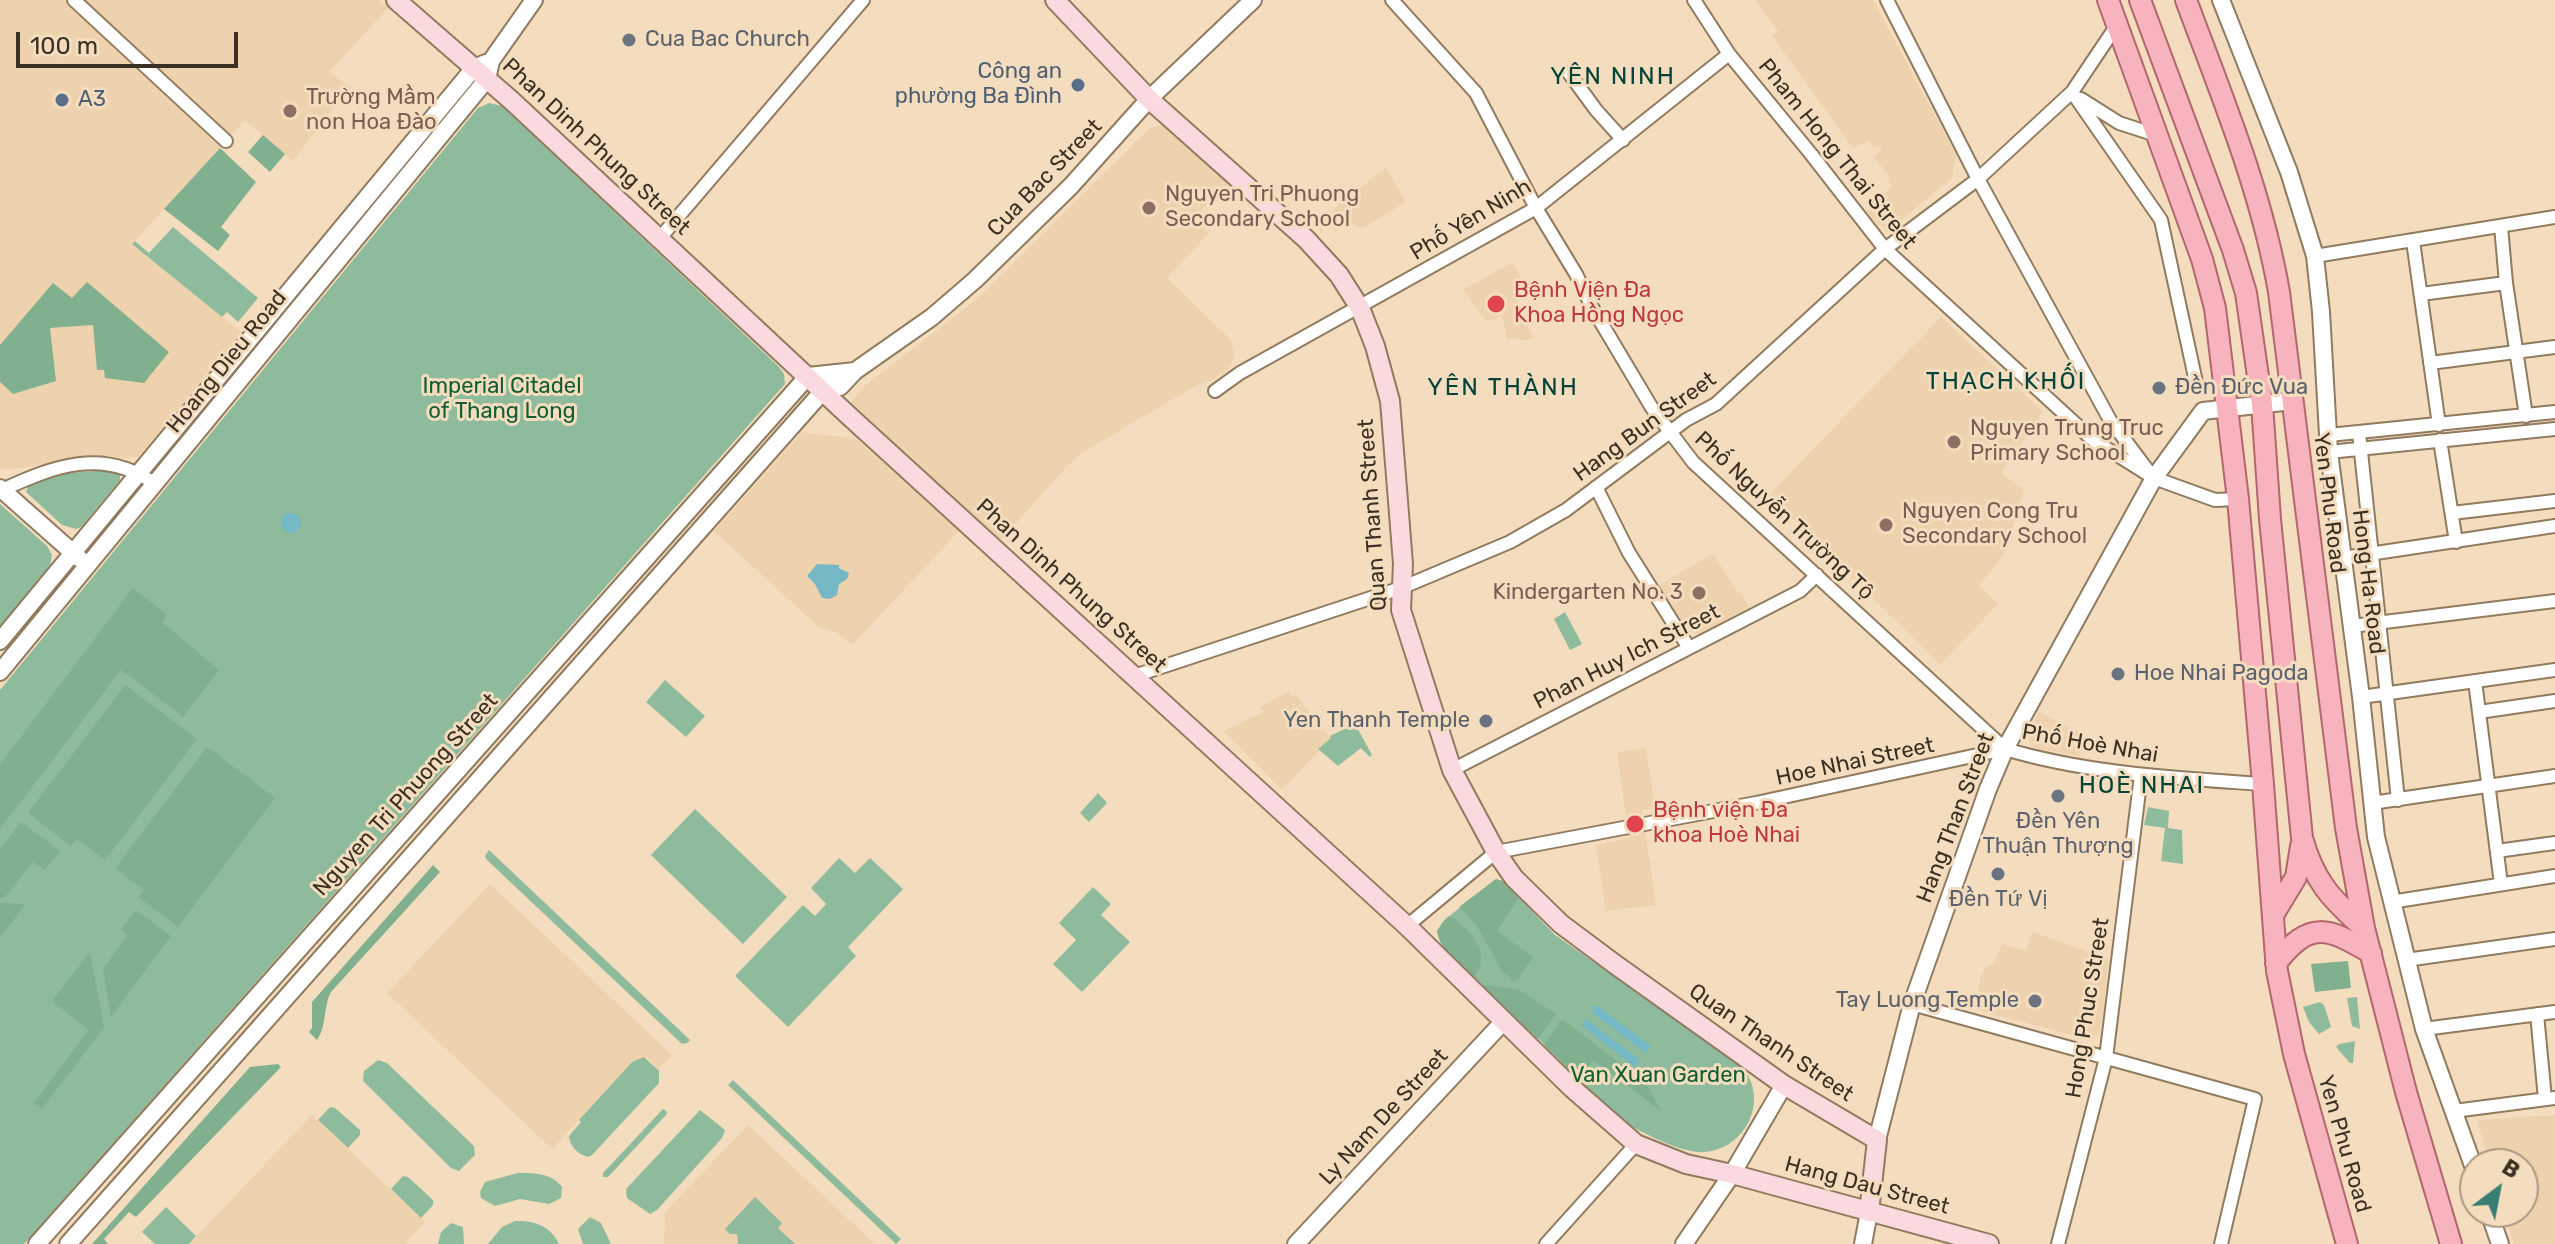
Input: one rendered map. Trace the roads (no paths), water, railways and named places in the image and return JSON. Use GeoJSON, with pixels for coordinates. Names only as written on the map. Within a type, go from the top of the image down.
{"type":"FeatureCollection","features":[{"type":"Feature","properties":{"kind":"main road","name":"Phan Dinh Phung Street"},"geometry":{"type":"LineString","coordinates":[[396,0],[484,69],[823,391],[1407,926],[1599,1115],[1636,1144],[1686,1164],[1732,1174]]}},
{"type":"Feature","properties":{"kind":"main road","name":"Quan Thanh Street"},"geometry":{"type":"LineString","coordinates":[[1055,0],[1149,99],[1306,239],[1339,275],[1360,308],[1375,346],[1390,401],[1403,564],[1401,610],[1452,770],[1496,852],[1514,878],[1561,924],[1784,1085],[1877,1140]]}},
{"type":"Feature","properties":{"kind":"main road","name":"Yen Phu Road"},"geometry":{"type":"LineString","coordinates":[[2108,0],[2209,282],[2238,499],[2276,963],[2294,1054],[2347,1244]]}},
{"type":"Feature","properties":{"kind":"main road"},"geometry":{"type":"LineString","coordinates":[[2140,0],[2233,250],[2246,293],[2262,404],[2270,519],[2302,838],[2317,879],[2339,906],[2364,928]]}},
{"type":"Feature","properties":{"kind":"main road","name":"Yen Phu Road"},"geometry":{"type":"LineString","coordinates":[[2186,0],[2254,185],[2269,237],[2279,292],[2344,814],[2364,928],[2406,1092],[2451,1244]]}},
{"type":"Feature","properties":{"kind":"main road"},"geometry":{"type":"LineString","coordinates":[[2273,915],[2296,877],[2302,838]]}},
{"type":"Feature","properties":{"kind":"main road"},"geometry":{"type":"LineString","coordinates":[[2276,963],[2295,941],[2313,933],[2334,934],[2371,953]]}},
{"type":"Feature","properties":{"kind":"main road","name":"Hang Than Street"},"geometry":{"type":"LineString","coordinates":[[1869,1212],[1877,1140]]}},
{"type":"Feature","properties":{"kind":"main road","name":"Hang Dau Street"},"geometry":{"type":"LineString","coordinates":[[1732,1174],[1989,1244]]}},
{"type":"Feature","properties":{"kind":"street"},"geometry":{"type":"LineString","coordinates":[[74,0],[226,141]]}},
{"type":"Feature","properties":{"kind":"street"},"geometry":{"type":"LineString","coordinates":[[484,69],[534,0]]}},
{"type":"Feature","properties":{"kind":"street"},"geometry":{"type":"LineString","coordinates":[[660,238],[863,0]]}},
{"type":"Feature","properties":{"kind":"street","name":"Cua Bac Street"},"geometry":{"type":"LineString","coordinates":[[823,391],[840,387],[855,371],[932,317],[975,280],[1071,186],[1149,99],[1253,0]]}},
{"type":"Feature","properties":{"kind":"street","name":"Phố Nguyễn Trường Tộ"},"geometry":{"type":"LineString","coordinates":[[1392,0],[1476,93],[1536,208],[1652,408],[1693,462],[2005,749]]}},
{"type":"Feature","properties":{"kind":"street","name":"Pham Hong Thai Street"},"geometry":{"type":"LineString","coordinates":[[1694,0],[1729,54],[1885,249],[2093,440],[2154,478],[2213,499],[2238,499]]}},
{"type":"Feature","properties":{"kind":"street"},"geometry":{"type":"LineString","coordinates":[[1887,0],[1978,179],[2110,420],[2154,478]]}},
{"type":"Feature","properties":{"kind":"street","name":"Hong Ha Road"},"geometry":{"type":"LineString","coordinates":[[2221,0],[2284,158],[2315,256],[2329,444],[2376,837],[2424,1029],[2467,1148]]}},
{"type":"Feature","properties":{"kind":"street","name":"Hang Bun Street"},"geometry":{"type":"LineString","coordinates":[[1134,676],[1401,588],[1510,542],[1566,510],[1669,432],[1716,404],[1885,249],[1978,179],[2072,92],[2117,25]]}},
{"type":"Feature","properties":{"kind":"street","name":"Phố Yên Ninh"},"geometry":{"type":"LineString","coordinates":[[1215,391],[1240,373],[1536,208],[1729,54]]}},
{"type":"Feature","properties":{"kind":"street","name":"Hoang Dieu Road"},"geometry":{"type":"LineString","coordinates":[[0,641],[339,231],[484,69]]}},
{"type":"Feature","properties":{"kind":"street","name":"Hoang Dieu Road"},"geometry":{"type":"LineString","coordinates":[[0,672],[353,243],[484,69]]}},
{"type":"Feature","properties":{"kind":"street"},"geometry":{"type":"LineString","coordinates":[[1569,73],[1623,140]]}},
{"type":"Feature","properties":{"kind":"street"},"geometry":{"type":"LineString","coordinates":[[2072,92],[2108,118],[2156,135]]}},
{"type":"Feature","properties":{"kind":"street"},"geometry":{"type":"LineString","coordinates":[[2072,92],[2161,220],[2196,382]]}},
{"type":"Feature","properties":{"kind":"street"},"geometry":{"type":"LineString","coordinates":[[2315,256],[2555,217]]}},
{"type":"Feature","properties":{"kind":"street"},"geometry":{"type":"LineString","coordinates":[[2501,226],[2506,283],[2526,416]]}},
{"type":"Feature","properties":{"kind":"street"},"geometry":{"type":"LineString","coordinates":[[339,231],[353,243]]}},
{"type":"Feature","properties":{"kind":"street"},"geometry":{"type":"LineString","coordinates":[[2413,241],[2439,425]]}},
{"type":"Feature","properties":{"kind":"street"},"geometry":{"type":"LineString","coordinates":[[2421,294],[2506,283]]}},
{"type":"Feature","properties":{"kind":"street"},"geometry":{"type":"LineString","coordinates":[[2430,363],[2555,347]]}},
{"type":"Feature","properties":{"kind":"street","name":"Cua Bac Street"},"geometry":{"type":"LineString","coordinates":[[808,376],[855,371]]}},
{"type":"Feature","properties":{"kind":"street","name":"Nguyen Tri Phuong Street"},"geometry":{"type":"LineString","coordinates":[[37,1244],[808,376]]}},
{"type":"Feature","properties":{"kind":"street","name":"Nguyen Tri Phuong Street"},"geometry":{"type":"LineString","coordinates":[[68,1244],[823,391]]}},
{"type":"Feature","properties":{"kind":"street","name":"Hang Than Street"},"geometry":{"type":"LineString","coordinates":[[1877,1140],[1912,1004],[1988,789],[2005,749],[2154,478],[2203,411],[2292,401]]}},
{"type":"Feature","properties":{"kind":"street"},"geometry":{"type":"LineString","coordinates":[[2329,444],[2359,433],[2555,412]]}},
{"type":"Feature","properties":{"kind":"street"},"geometry":{"type":"LineString","coordinates":[[2093,440],[2103,439],[2110,420]]}},
{"type":"Feature","properties":{"kind":"street"},"geometry":{"type":"LineString","coordinates":[[2329,444],[2360,448],[2555,429]]}},
{"type":"Feature","properties":{"kind":"street","name":"Hong Ha Road"},"geometry":{"type":"LineString","coordinates":[[2359,433],[2398,800]]}},
{"type":"Feature","properties":{"kind":"street"},"geometry":{"type":"LineString","coordinates":[[2440,440],[2456,542]]}},
{"type":"Feature","properties":{"kind":"street"},"geometry":{"type":"LineString","coordinates":[[88,566],[1,489],[42,472],[70,465],[108,464],[139,473],[155,484]]}},
{"type":"Feature","properties":{"kind":"street"},"geometry":{"type":"LineString","coordinates":[[1596,487],[1629,553],[1689,648]]}},
{"type":"Feature","properties":{"kind":"street"},"geometry":{"type":"LineString","coordinates":[[2452,513],[2555,501]]}},
{"type":"Feature","properties":{"kind":"street"},"geometry":{"type":"LineString","coordinates":[[2343,558],[2555,526]]}},
{"type":"Feature","properties":{"kind":"street","name":"Phan Huy Ich Street"},"geometry":{"type":"LineString","coordinates":[[1452,770],[1800,591],[1817,575]]}},
{"type":"Feature","properties":{"kind":"street"},"geometry":{"type":"LineString","coordinates":[[2352,626],[2555,601]]}},
{"type":"Feature","properties":{"kind":"street"},"geometry":{"type":"LineString","coordinates":[[2361,697],[2555,670]]}},
{"type":"Feature","properties":{"kind":"street"},"geometry":{"type":"LineString","coordinates":[[2475,681],[2501,884]]}},
{"type":"Feature","properties":{"kind":"street"},"geometry":{"type":"LineString","coordinates":[[2479,712],[2555,701]]}},
{"type":"Feature","properties":{"kind":"street","name":"Phố Hoè Nhai"},"geometry":{"type":"LineString","coordinates":[[2005,749],[2141,775],[2263,784]]}},
{"type":"Feature","properties":{"kind":"street","name":"Hoe Nhai Street"},"geometry":{"type":"LineString","coordinates":[[1407,926],[1496,852],[1756,803],[2005,749]]}},
{"type":"Feature","properties":{"kind":"street","name":"Hong Phuc Street"},"geometry":{"type":"LineString","coordinates":[[2058,1244],[2106,1058],[2141,775]]}},
{"type":"Feature","properties":{"kind":"street"},"geometry":{"type":"LineString","coordinates":[[2372,803],[2555,776]]}},
{"type":"Feature","properties":{"kind":"street"},"geometry":{"type":"LineString","coordinates":[[2497,851],[2555,843]]}},
{"type":"Feature","properties":{"kind":"street"},"geometry":{"type":"LineString","coordinates":[[2391,902],[2555,876]]}},
{"type":"Feature","properties":{"kind":"street"},"geometry":{"type":"LineString","coordinates":[[2406,960],[2555,939]]}},
{"type":"Feature","properties":{"kind":"street"},"geometry":{"type":"LineString","coordinates":[[1912,1004],[2255,1099],[2221,1244]]}},
{"type":"Feature","properties":{"kind":"street"},"geometry":{"type":"LineString","coordinates":[[2424,1029],[2555,1012]]}},
{"type":"Feature","properties":{"kind":"street"},"geometry":{"type":"LineString","coordinates":[[2454,1111],[2550,1099],[2537,1014]]}},
{"type":"Feature","properties":{"kind":"street","name":"Ly Nam De Street"},"geometry":{"type":"LineString","coordinates":[[1296,1244],[1504,1021]]}},
{"type":"Feature","properties":{"kind":"street"},"geometry":{"type":"LineString","coordinates":[[2540,1044],[2555,1042]]}},
{"type":"Feature","properties":{"kind":"street"},"geometry":{"type":"LineString","coordinates":[[1684,1244],[1732,1174],[1784,1085]]}},
{"type":"Feature","properties":{"kind":"street"},"geometry":{"type":"LineString","coordinates":[[1546,1244],[1636,1144]]}},
{"type":"Feature","properties":{"kind":"street"},"geometry":{"type":"LineString","coordinates":[[1863,1244],[1869,1212]]}},
{"type":"Feature","properties":{"kind":"water"},"geometry":{"type":"Polygon","coordinates":[[[287,513],[295,513],[301,523],[295,533],[287,533],[281,527],[281,519],[287,513]]]}},
{"type":"Feature","properties":{"kind":"water"},"geometry":{"type":"Polygon","coordinates":[[[817,564],[839,565],[849,573],[847,579],[839,584],[837,595],[830,599],[822,598],[807,576],[817,564]]]}},
{"type":"Feature","properties":{"kind":"water"},"geometry":{"type":"Polygon","coordinates":[[[1596,1005],[1651,1046],[1646,1053],[1591,1012],[1596,1005]]]}},
{"type":"Feature","properties":{"kind":"water"},"geometry":{"type":"Polygon","coordinates":[[[1586,1019],[1640,1060],[1635,1067],[1581,1025],[1586,1019]]]}},
{"type":"Feature","properties":{"kind":"place","name":"Cua Bac Church"},"geometry":{"type":"Point","coordinates":[629,40]}},
{"type":"Feature","properties":{"kind":"place","name":"Công an phường Ba Đình"},"geometry":{"type":"Point","coordinates":[1078,85]}},
{"type":"Feature","properties":{"kind":"place","name":"A3"},"geometry":{"type":"Point","coordinates":[62,100]}},
{"type":"Feature","properties":{"kind":"place","name":"Trường Mầm non Hoa Đào"},"geometry":{"type":"Point","coordinates":[290,111]}},
{"type":"Feature","properties":{"kind":"place","name":"Nguyen Tri Phuong Secondary School"},"geometry":{"type":"Point","coordinates":[1149,208]}},
{"type":"Feature","properties":{"kind":"place","name":"Bệnh Viện Đa Khoa Hồng Ngọc"},"geometry":{"type":"Point","coordinates":[1496,304]}},
{"type":"Feature","properties":{"kind":"place","name":"Đền Đức Vua"},"geometry":{"type":"Point","coordinates":[2159,388]}},
{"type":"Feature","properties":{"kind":"place","name":"Nguyen Trung Truc Primary School"},"geometry":{"type":"Point","coordinates":[1954,442]}},
{"type":"Feature","properties":{"kind":"place","name":"Nguyen Cong Tru Secondary School"},"geometry":{"type":"Point","coordinates":[1886,525]}},
{"type":"Feature","properties":{"kind":"place","name":"Kindergarten No. 3"},"geometry":{"type":"Point","coordinates":[1699,593]}},
{"type":"Feature","properties":{"kind":"place","name":"Hoe Nhai Pagoda"},"geometry":{"type":"Point","coordinates":[2118,674]}},
{"type":"Feature","properties":{"kind":"place","name":"Yen Thanh Temple"},"geometry":{"type":"Point","coordinates":[1486,721]}},
{"type":"Feature","properties":{"kind":"place","name":"Đền Yên Thuận Thượng"},"geometry":{"type":"Point","coordinates":[2058,796]}},
{"type":"Feature","properties":{"kind":"place","name":"Bệnh viện Đa khoa Hoè Nhai"},"geometry":{"type":"Point","coordinates":[1635,824]}},
{"type":"Feature","properties":{"kind":"place","name":"Đền Tứ Vị"},"geometry":{"type":"Point","coordinates":[1998,874]}},
{"type":"Feature","properties":{"kind":"place","name":"Tay Luong Temple"},"geometry":{"type":"Point","coordinates":[2035,1001]}},
{"type":"Feature","properties":{"kind":"district","name":"YÊN NINH"},"geometry":{"type":"Point","coordinates":[1613,77]}},
{"type":"Feature","properties":{"kind":"district","name":"THẠCH KHỐI"},"geometry":{"type":"Point","coordinates":[2006,382]}},
{"type":"Feature","properties":{"kind":"district","name":"YÊN THÀNH"},"geometry":{"type":"Point","coordinates":[1503,388]}},
{"type":"Feature","properties":{"kind":"district","name":"HOÈ NHAI"},"geometry":{"type":"Point","coordinates":[2142,786]}},
{"type":"Feature","properties":{"kind":"park label","name":"Imperial Citadel of Thang Long"},"geometry":{"type":"Point","coordinates":[502,400]}},
{"type":"Feature","properties":{"kind":"park label","name":"Van Xuan Garden"},"geometry":{"type":"Point","coordinates":[1658,1076]}}]}
